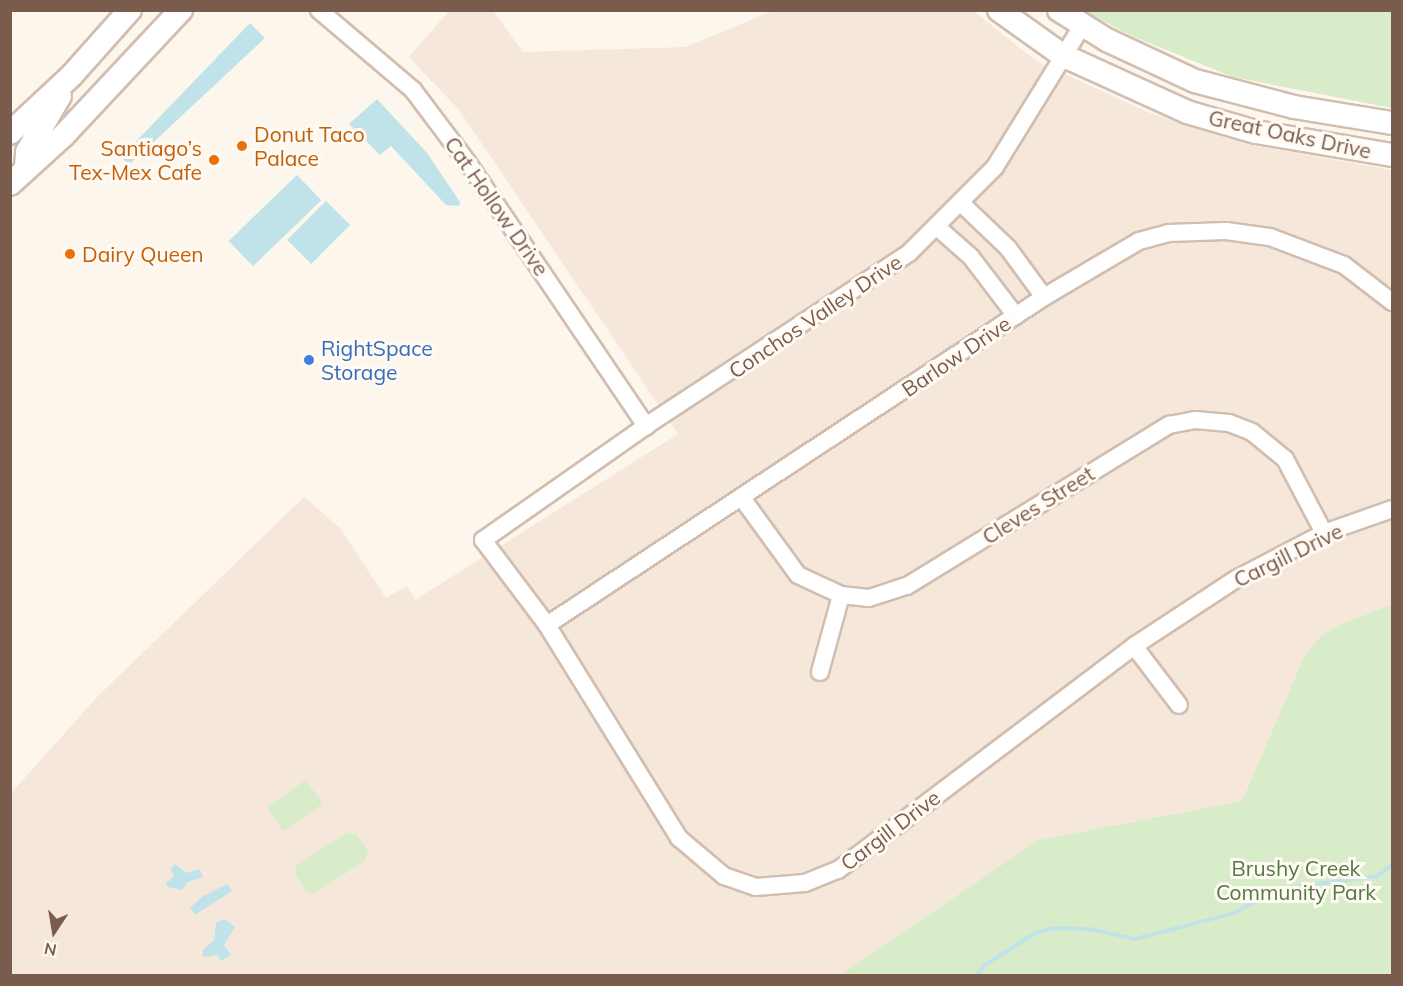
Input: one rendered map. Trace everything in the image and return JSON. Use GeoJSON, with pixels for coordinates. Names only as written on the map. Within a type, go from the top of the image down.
{"type":"FeatureCollection","features":[{"type":"Feature","properties":{"kind":"street"},"geometry":{"type":"LineString","coordinates":[[10,133],[72,75],[130,10]]}},
{"type":"Feature","properties":{"kind":"street"},"geometry":{"type":"LineString","coordinates":[[18,177],[181,10]]}},
{"type":"Feature","properties":{"kind":"street","name":"Cat Hollow Drive"},"geometry":{"type":"LineString","coordinates":[[319,10],[413,90],[480,181],[646,426]]}},
{"type":"Feature","properties":{"kind":"street","name":"Great Oaks Drive"},"geometry":{"type":"LineString","coordinates":[[999,10],[1062,55],[1142,94],[1233,126],[1392,155]]}},
{"type":"Feature","properties":{"kind":"street","name":"Great Oaks Drive"},"geometry":{"type":"LineString","coordinates":[[1059,10],[1082,26],[1173,72],[1237,94],[1392,123]]}},
{"type":"Feature","properties":{"kind":"street","name":"Conchos Valley Drive"},"geometry":{"type":"LineString","coordinates":[[483,540],[646,426],[909,253],[962,204],[995,167],[1082,26]]}},
{"type":"Feature","properties":{"kind":"street"},"geometry":{"type":"LineString","coordinates":[[18,177],[27,152],[72,75]]}},
{"type":"Feature","properties":{"kind":"street"},"geometry":{"type":"LineString","coordinates":[[962,204],[1008,248],[1044,297]]}},
{"type":"Feature","properties":{"kind":"street"},"geometry":{"type":"LineString","coordinates":[[937,227],[971,257],[1016,316]]}},
{"type":"Feature","properties":{"kind":"street","name":"Barlow Drive"},"geometry":{"type":"LineString","coordinates":[[547,625],[1044,297],[1139,241],[1168,233],[1226,231],[1270,237],[1344,265],[1392,302]]}},
{"type":"Feature","properties":{"kind":"street","name":"Cleves Street"},"geometry":{"type":"LineString","coordinates":[[742,498],[798,575],[841,595],[868,598],[906,586],[1168,424],[1195,420],[1228,423],[1252,432],[1285,459],[1324,533]]}},
{"type":"Feature","properties":{"kind":"street","name":"Cargill Drive"},"geometry":{"type":"LineString","coordinates":[[483,540],[547,625],[679,838],[724,876],[756,887],[805,883],[838,870],[1134,646],[1236,579],[1324,533],[1392,509]]}},
{"type":"Feature","properties":{"kind":"street"},"geometry":{"type":"LineString","coordinates":[[820,672],[841,595]]}},
{"type":"Feature","properties":{"kind":"street"},"geometry":{"type":"LineString","coordinates":[[1134,646],[1179,705]]}},
{"type":"Feature","properties":{"kind":"shaded area"},"geometry":{"type":"Polygon","coordinates":[[[449,11],[493,11],[523,52],[686,47],[772,11],[974,11],[1036,61],[1150,113],[1246,144],[1392,170],[1392,605],[1319,638],[1303,659],[1242,801],[1038,840],[840,975],[11,976],[11,793],[97,697],[304,497],[340,528],[386,598],[407,586],[415,600],[678,434],[459,110],[409,57],[449,11]]]}},
{"type":"Feature","properties":{"kind":"green space"},"geometry":{"type":"Polygon","coordinates":[[[1084,11],[1392,11],[1392,108],[1233,77],[1132,36],[1084,11]]]}},
{"type":"Feature","properties":{"kind":"green space","name":"Brushy Creek Community Park"},"geometry":{"type":"Polygon","coordinates":[[[1392,605],[1392,975],[840,975],[1038,840],[1242,801],[1303,659],[1319,638],[1341,624],[1392,605]]]}},
{"type":"Feature","properties":{"kind":"green space"},"geometry":{"type":"Polygon","coordinates":[[[306,780],[323,804],[283,831],[267,808],[306,780]]]}},
{"type":"Feature","properties":{"kind":"green space"},"geometry":{"type":"Polygon","coordinates":[[[348,832],[356,834],[368,851],[366,860],[315,893],[306,892],[295,874],[296,865],[348,832]]]}},
{"type":"Feature","properties":{"kind":"water"},"geometry":{"type":"Polygon","coordinates":[[[250,23],[265,38],[129,165],[121,157],[250,23]]]}},
{"type":"Feature","properties":{"kind":"water"},"geometry":{"type":"Polygon","coordinates":[[[377,99],[427,153],[460,202],[459,206],[446,205],[391,146],[380,155],[349,124],[377,99]]]}},
{"type":"Feature","properties":{"kind":"water"},"geometry":{"type":"Polygon","coordinates":[[[297,175],[321,200],[253,266],[229,241],[297,175]]]}},
{"type":"Feature","properties":{"kind":"water"},"geometry":{"type":"Polygon","coordinates":[[[326,201],[350,225],[311,264],[287,240],[326,201]]]}},
{"type":"Feature","properties":{"kind":"water"},"geometry":{"type":"Polygon","coordinates":[[[175,864],[187,873],[199,869],[203,877],[188,882],[182,890],[168,887],[166,882],[174,877],[171,869],[175,864]]]}},
{"type":"Feature","properties":{"kind":"water"},"geometry":{"type":"Polygon","coordinates":[[[227,884],[232,891],[195,915],[190,908],[203,896],[227,884]]]}},
{"type":"Feature","properties":{"kind":"water"},"geometry":{"type":"Polygon","coordinates":[[[225,919],[235,927],[224,945],[231,955],[221,961],[217,955],[203,957],[203,950],[214,940],[216,923],[225,919]]]}},
{"type":"Feature","properties":{"kind":"waterway"},"geometry":{"type":"LineString","coordinates":[[976,976],[985,965],[1035,933],[1054,928],[1090,929],[1135,939],[1234,913],[1278,889],[1377,876],[1392,865]]}},
{"type":"Feature","properties":{"kind":"place","name":"Donut Taco Palace"},"geometry":{"type":"Point","coordinates":[242,146]}},
{"type":"Feature","properties":{"kind":"place","name":"Santiago’s Tex-Mex Cafe"},"geometry":{"type":"Point","coordinates":[214,160]}},
{"type":"Feature","properties":{"kind":"place","name":"Dairy Queen"},"geometry":{"type":"Point","coordinates":[70,254]}},
{"type":"Feature","properties":{"kind":"place","name":"RightSpace Storage"},"geometry":{"type":"Point","coordinates":[309,360]}}]}
